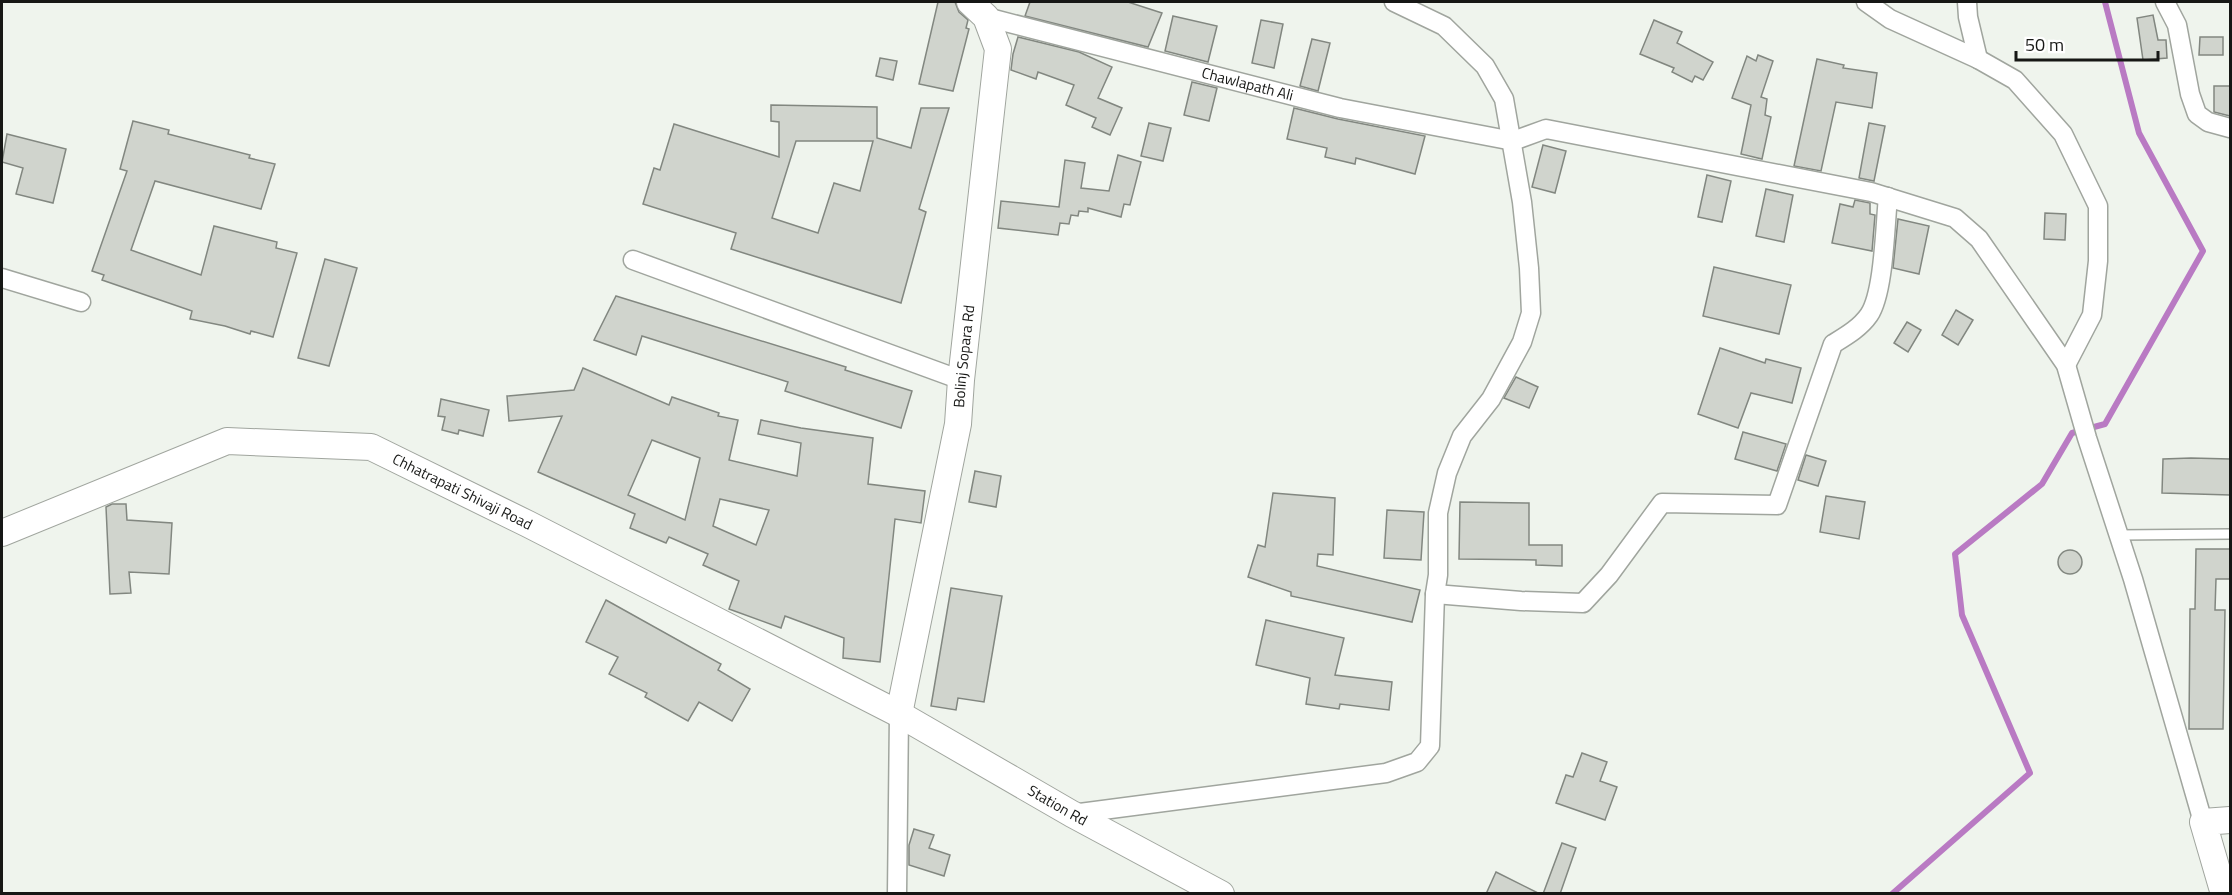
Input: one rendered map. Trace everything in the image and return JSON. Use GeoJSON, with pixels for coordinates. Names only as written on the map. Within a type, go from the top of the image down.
{"type":"FeatureCollection","features":[{"type":"Feature","properties":{"kind":"main road","name":"Bolinj Sopara Rd"},"geometry":{"type":"LineString","coordinates":[[899,714],[958,424],[998,49],[978,9]]}},
{"type":"Feature","properties":{"kind":"main road","name":"Chhatrapati Shivaji Road"},"geometry":{"type":"LineString","coordinates":[[2,533],[227,441],[371,447],[528,524],[899,714]]}},
{"type":"Feature","properties":{"kind":"main road","name":"Station Rd"},"geometry":{"type":"LineString","coordinates":[[899,714],[1072,814],[1221,894]]}},
{"type":"Feature","properties":{"kind":"main road"},"geometry":{"type":"LineString","coordinates":[[2224,894],[2203,822],[2230,820]]}},
{"type":"Feature","properties":{"kind":"street"},"geometry":{"type":"LineString","coordinates":[[1072,814],[1386,773],[1417,762],[1430,746],[1435,594],[1438,574],[1438,513],[1447,473],[1462,436],[1491,399],[1522,342],[1531,313],[1528,257],[1513,141],[1504,99],[1485,66],[1444,26],[1394,2]]}},
{"type":"Feature","properties":{"kind":"street"},"geometry":{"type":"LineString","coordinates":[[1866,2],[1890,19],[1978,59],[2015,80],[2063,134],[2098,206],[2098,261],[2092,315],[2066,365]]}},
{"type":"Feature","properties":{"kind":"street"},"geometry":{"type":"LineString","coordinates":[[1967,2],[1968,17],[1978,59]]}},
{"type":"Feature","properties":{"kind":"street"},"geometry":{"type":"LineString","coordinates":[[2165,2],[2177,25],[2190,94],[2197,114],[2208,122],[2230,128]]}},
{"type":"Feature","properties":{"kind":"street","name":"Chawlapath Ali"},"geometry":{"type":"LineString","coordinates":[[978,9],[1340,108],[1513,141]]}},
{"type":"Feature","properties":{"kind":"street"},"geometry":{"type":"LineString","coordinates":[[1513,141],[1546,129],[1888,197],[1955,218],[1979,239],[2066,365],[2087,438],[2120,535],[2203,822]]}},
{"type":"Feature","properties":{"kind":"street"},"geometry":{"type":"LineString","coordinates":[[1435,594],[1583,603],[1610,575],[1662,503],[1777,505],[1833,344],[1851,334],[1869,314],[1878,287],[1888,197]]}},
{"type":"Feature","properties":{"kind":"street"},"geometry":{"type":"LineString","coordinates":[[633,260],[961,380]]}},
{"type":"Feature","properties":{"kind":"street"},"geometry":{"type":"LineString","coordinates":[[2,278],[81,302]]}},
{"type":"Feature","properties":{"kind":"street"},"geometry":{"type":"LineString","coordinates":[[897,894],[899,714]]}},
{"type":"Feature","properties":{"kind":"lane"},"geometry":{"type":"LineString","coordinates":[[2120,535],[2230,534]]}},
{"type":"Feature","properties":{"kind":"building"},"geometry":{"type":"Polygon","coordinates":[[[938,2],[955,2],[959,12],[968,20],[966,28],[969,29],[953,91],[919,84],[938,2]]]}},
{"type":"Feature","properties":{"kind":"building"},"geometry":{"type":"Polygon","coordinates":[[[1030,2],[1128,2],[1162,13],[1148,47],[1025,16],[1030,2]]]}},
{"type":"Feature","properties":{"kind":"building"},"geometry":{"type":"Polygon","coordinates":[[[2153,15],[2158,40],[2166,40],[2167,58],[2143,60],[2137,18],[2153,15]]]}},
{"type":"Feature","properties":{"kind":"building"},"geometry":{"type":"Polygon","coordinates":[[[1173,16],[1217,26],[1208,62],[1165,51],[1173,16]]]}},
{"type":"Feature","properties":{"kind":"building"},"geometry":{"type":"Polygon","coordinates":[[[1261,20],[1283,24],[1274,68],[1252,63],[1261,20]]]}},
{"type":"Feature","properties":{"kind":"building"},"geometry":{"type":"Polygon","coordinates":[[[1654,20],[1682,32],[1677,43],[1713,62],[1703,80],[1695,76],[1692,82],[1672,72],[1674,68],[1640,54],[1654,20]]]}},
{"type":"Feature","properties":{"kind":"building"},"geometry":{"type":"Polygon","coordinates":[[[1018,37],[1079,52],[1112,67],[1098,98],[1122,108],[1110,135],[1092,127],[1096,118],[1066,105],[1074,85],[1038,72],[1036,79],[1011,70],[1018,37]]]}},
{"type":"Feature","properties":{"kind":"building"},"geometry":{"type":"Polygon","coordinates":[[[2200,37],[2223,37],[2223,55],[2199,55],[2200,37]]]}},
{"type":"Feature","properties":{"kind":"building"},"geometry":{"type":"Polygon","coordinates":[[[1312,39],[1330,43],[1318,91],[1300,86],[1312,39]]]}},
{"type":"Feature","properties":{"kind":"building"},"geometry":{"type":"Polygon","coordinates":[[[1758,55],[1773,61],[1761,97],[1767,99],[1765,115],[1771,117],[1762,159],[1741,154],[1751,105],[1732,98],[1747,56],[1756,61],[1758,55]]]}},
{"type":"Feature","properties":{"kind":"building"},"geometry":{"type":"Polygon","coordinates":[[[880,58],[897,61],[893,80],[876,76],[880,58]]]}},
{"type":"Feature","properties":{"kind":"building"},"geometry":{"type":"Polygon","coordinates":[[[1817,59],[1844,65],[1843,68],[1877,73],[1872,108],[1836,102],[1821,171],[1794,166],[1817,59]]]}},
{"type":"Feature","properties":{"kind":"building"},"geometry":{"type":"Polygon","coordinates":[[[1192,82],[1217,88],[1209,121],[1184,115],[1192,82]]]}},
{"type":"Feature","properties":{"kind":"building"},"geometry":{"type":"Polygon","coordinates":[[[2214,86],[2230,86],[2230,116],[2214,112],[2214,86]]]}},
{"type":"Feature","properties":{"kind":"building"},"geometry":{"type":"Polygon","coordinates":[[[771,105],[877,107],[877,138],[911,148],[921,108],[949,108],[919,209],[926,212],[901,303],[731,249],[736,233],[643,204],[654,168],[660,170],[674,124],[779,157],[779,122],[771,121],[771,105]],[[796,141],[772,218],[818,233],[834,183],[860,191],[873,141],[796,141]]]}},
{"type":"Feature","properties":{"kind":"building"},"geometry":{"type":"Polygon","coordinates":[[[1294,108],[1425,136],[1415,174],[1356,158],[1355,164],[1325,157],[1327,148],[1287,139],[1294,108]]]}},
{"type":"Feature","properties":{"kind":"building"},"geometry":{"type":"Polygon","coordinates":[[[133,121],[169,130],[168,134],[250,155],[249,158],[275,164],[261,209],[155,181],[131,250],[201,275],[214,226],[277,242],[276,248],[297,253],[273,337],[251,331],[250,334],[190,319],[192,311],[102,280],[104,275],[92,271],[127,171],[120,169],[133,121]]]}},
{"type":"Feature","properties":{"kind":"building"},"geometry":{"type":"Polygon","coordinates":[[[1149,123],[1171,128],[1163,161],[1141,156],[1149,123]]]}},
{"type":"Feature","properties":{"kind":"building"},"geometry":{"type":"Polygon","coordinates":[[[1869,123],[1885,126],[1874,181],[1859,178],[1869,123]]]}},
{"type":"Feature","properties":{"kind":"building"},"geometry":{"type":"Polygon","coordinates":[[[7,134],[66,149],[53,203],[16,194],[23,168],[2,162],[7,134]]]}},
{"type":"Feature","properties":{"kind":"building"},"geometry":{"type":"Polygon","coordinates":[[[1543,145],[1566,151],[1555,193],[1532,187],[1543,145]]]}},
{"type":"Feature","properties":{"kind":"building"},"geometry":{"type":"Polygon","coordinates":[[[1118,155],[1141,162],[1130,205],[1124,204],[1121,217],[1088,208],[1088,212],[1079,211],[1078,216],[1071,215],[1069,224],[1060,223],[1058,235],[998,228],[1001,201],[1059,207],[1065,160],[1085,163],[1081,188],[1109,191],[1118,155]]]}},
{"type":"Feature","properties":{"kind":"building"},"geometry":{"type":"Polygon","coordinates":[[[1707,175],[1731,181],[1722,222],[1698,217],[1707,175]]]}},
{"type":"Feature","properties":{"kind":"building"},"geometry":{"type":"Polygon","coordinates":[[[1766,189],[1793,195],[1784,242],[1756,236],[1766,189]]]}},
{"type":"Feature","properties":{"kind":"building"},"geometry":{"type":"Polygon","coordinates":[[[1855,200],[1870,203],[1870,214],[1875,215],[1872,251],[1832,243],[1840,204],[1853,207],[1855,200]]]}},
{"type":"Feature","properties":{"kind":"building"},"geometry":{"type":"Polygon","coordinates":[[[2045,213],[2066,214],[2065,240],[2044,239],[2045,213]]]}},
{"type":"Feature","properties":{"kind":"building"},"geometry":{"type":"Polygon","coordinates":[[[1898,219],[1929,226],[1919,274],[1893,268],[1898,219]]]}},
{"type":"Feature","properties":{"kind":"building"},"geometry":{"type":"Polygon","coordinates":[[[325,259],[357,268],[329,366],[298,358],[325,259]]]}},
{"type":"Feature","properties":{"kind":"building"},"geometry":{"type":"Polygon","coordinates":[[[1714,267],[1791,285],[1779,334],[1703,316],[1714,267]]]}},
{"type":"Feature","properties":{"kind":"building"},"geometry":{"type":"Polygon","coordinates":[[[616,296],[846,367],[845,370],[912,391],[901,428],[785,391],[788,382],[642,336],[636,355],[594,340],[616,296]]]}},
{"type":"Feature","properties":{"kind":"building"},"geometry":{"type":"Polygon","coordinates":[[[1956,310],[1973,320],[1958,345],[1942,335],[1956,310]]]}},
{"type":"Feature","properties":{"kind":"building"},"geometry":{"type":"Polygon","coordinates":[[[1907,322],[1921,330],[1908,352],[1894,343],[1907,322]]]}},
{"type":"Feature","properties":{"kind":"building"},"geometry":{"type":"Polygon","coordinates":[[[1720,348],[1765,363],[1766,359],[1801,368],[1792,403],[1751,393],[1738,428],[1698,414],[1720,348]]]}},
{"type":"Feature","properties":{"kind":"building"},"geometry":{"type":"Polygon","coordinates":[[[583,368],[669,405],[672,397],[719,413],[718,416],[738,420],[729,460],[797,476],[801,443],[758,434],[761,420],[873,438],[868,484],[925,491],[921,523],[895,519],[880,662],[843,658],[844,638],[785,616],[781,628],[729,609],[739,581],[703,565],[708,554],[669,537],[666,543],[630,528],[635,514],[538,472],[562,416],[509,421],[507,396],[574,390],[583,368]],[[652,440],[628,495],[685,520],[700,458],[652,440]],[[720,499],[713,526],[756,545],[769,510],[720,499]]]}},
{"type":"Feature","properties":{"kind":"building"},"geometry":{"type":"Polygon","coordinates":[[[1516,377],[1538,387],[1529,408],[1504,398],[1516,377]]]}},
{"type":"Feature","properties":{"kind":"building"},"geometry":{"type":"Polygon","coordinates":[[[441,399],[489,410],[483,436],[459,430],[458,434],[442,430],[445,417],[438,416],[441,399]]]}},
{"type":"Feature","properties":{"kind":"building"},"geometry":{"type":"Polygon","coordinates":[[[1743,432],[1786,444],[1777,471],[1735,459],[1743,432]]]}},
{"type":"Feature","properties":{"kind":"building"},"geometry":{"type":"Polygon","coordinates":[[[1806,455],[1826,461],[1818,486],[1798,480],[1806,455]]]}},
{"type":"Feature","properties":{"kind":"building"},"geometry":{"type":"Polygon","coordinates":[[[2163,459],[2230,459],[2230,495],[2162,493],[2163,459]]]}},
{"type":"Feature","properties":{"kind":"building"},"geometry":{"type":"Polygon","coordinates":[[[975,471],[1001,476],[996,507],[969,502],[975,471]]]}},
{"type":"Feature","properties":{"kind":"building"},"geometry":{"type":"Polygon","coordinates":[[[1273,493],[1335,498],[1333,555],[1318,554],[1317,566],[1420,590],[1412,622],[1291,596],[1291,592],[1248,577],[1258,545],[1265,547],[1273,493]]]}},
{"type":"Feature","properties":{"kind":"building"},"geometry":{"type":"Polygon","coordinates":[[[1826,496],[1865,502],[1859,539],[1820,532],[1826,496]]]}},
{"type":"Feature","properties":{"kind":"building"},"geometry":{"type":"Polygon","coordinates":[[[1460,502],[1529,503],[1529,545],[1562,545],[1562,566],[1536,565],[1536,560],[1459,559],[1460,502]]]}},
{"type":"Feature","properties":{"kind":"building"},"geometry":{"type":"Polygon","coordinates":[[[112,504],[126,504],[127,520],[172,523],[169,574],[129,572],[131,593],[110,594],[106,507],[112,504]]]}},
{"type":"Feature","properties":{"kind":"building"},"geometry":{"type":"Polygon","coordinates":[[[1387,510],[1424,512],[1421,560],[1384,558],[1387,510]]]}},
{"type":"Feature","properties":{"kind":"building"},"geometry":{"type":"Polygon","coordinates":[[[2196,549],[2230,549],[2230,579],[2216,579],[2215,610],[2225,610],[2223,729],[2189,729],[2190,609],[2195,609],[2196,549]]]}},
{"type":"Feature","properties":{"kind":"building"},"geometry":{"type":"Polygon","coordinates":[[[2070,550],[2078,554],[2082,562],[2078,570],[2070,574],[2062,570],[2058,562],[2062,554],[2070,550]]]}},
{"type":"Feature","properties":{"kind":"building"},"geometry":{"type":"Polygon","coordinates":[[[951,588],[1002,596],[984,702],[958,698],[956,710],[931,706],[951,588]]]}},
{"type":"Feature","properties":{"kind":"building"},"geometry":{"type":"Polygon","coordinates":[[[606,600],[721,664],[718,670],[750,689],[732,721],[699,702],[688,721],[645,697],[647,693],[609,674],[618,657],[586,642],[606,600]]]}},
{"type":"Feature","properties":{"kind":"building"},"geometry":{"type":"Polygon","coordinates":[[[1266,620],[1344,638],[1335,675],[1392,682],[1389,710],[1340,704],[1339,709],[1306,704],[1310,678],[1256,665],[1266,620]]]}},
{"type":"Feature","properties":{"kind":"building"},"geometry":{"type":"Polygon","coordinates":[[[1582,753],[1607,762],[1600,781],[1617,787],[1605,820],[1556,803],[1566,775],[1573,777],[1582,753]]]}},
{"type":"Feature","properties":{"kind":"building"},"geometry":{"type":"Polygon","coordinates":[[[914,829],[934,835],[929,848],[950,855],[944,876],[909,865],[909,845],[914,829]]]}},
{"type":"Feature","properties":{"kind":"building"},"geometry":{"type":"Polygon","coordinates":[[[1562,843],[1576,848],[1560,894],[1543,894],[1562,843]]]}},
{"type":"Feature","properties":{"kind":"building"},"geometry":{"type":"Polygon","coordinates":[[[1496,872],[1540,894],[1486,894],[1496,872]]]}},
{"type":"Feature","properties":{"kind":"waterway"},"geometry":{"type":"LineString","coordinates":[[1892,894],[2030,773],[1962,615],[1955,554],[2042,484],[2072,433],[2105,424],[2203,251],[2139,133],[2105,2]]}}]}
